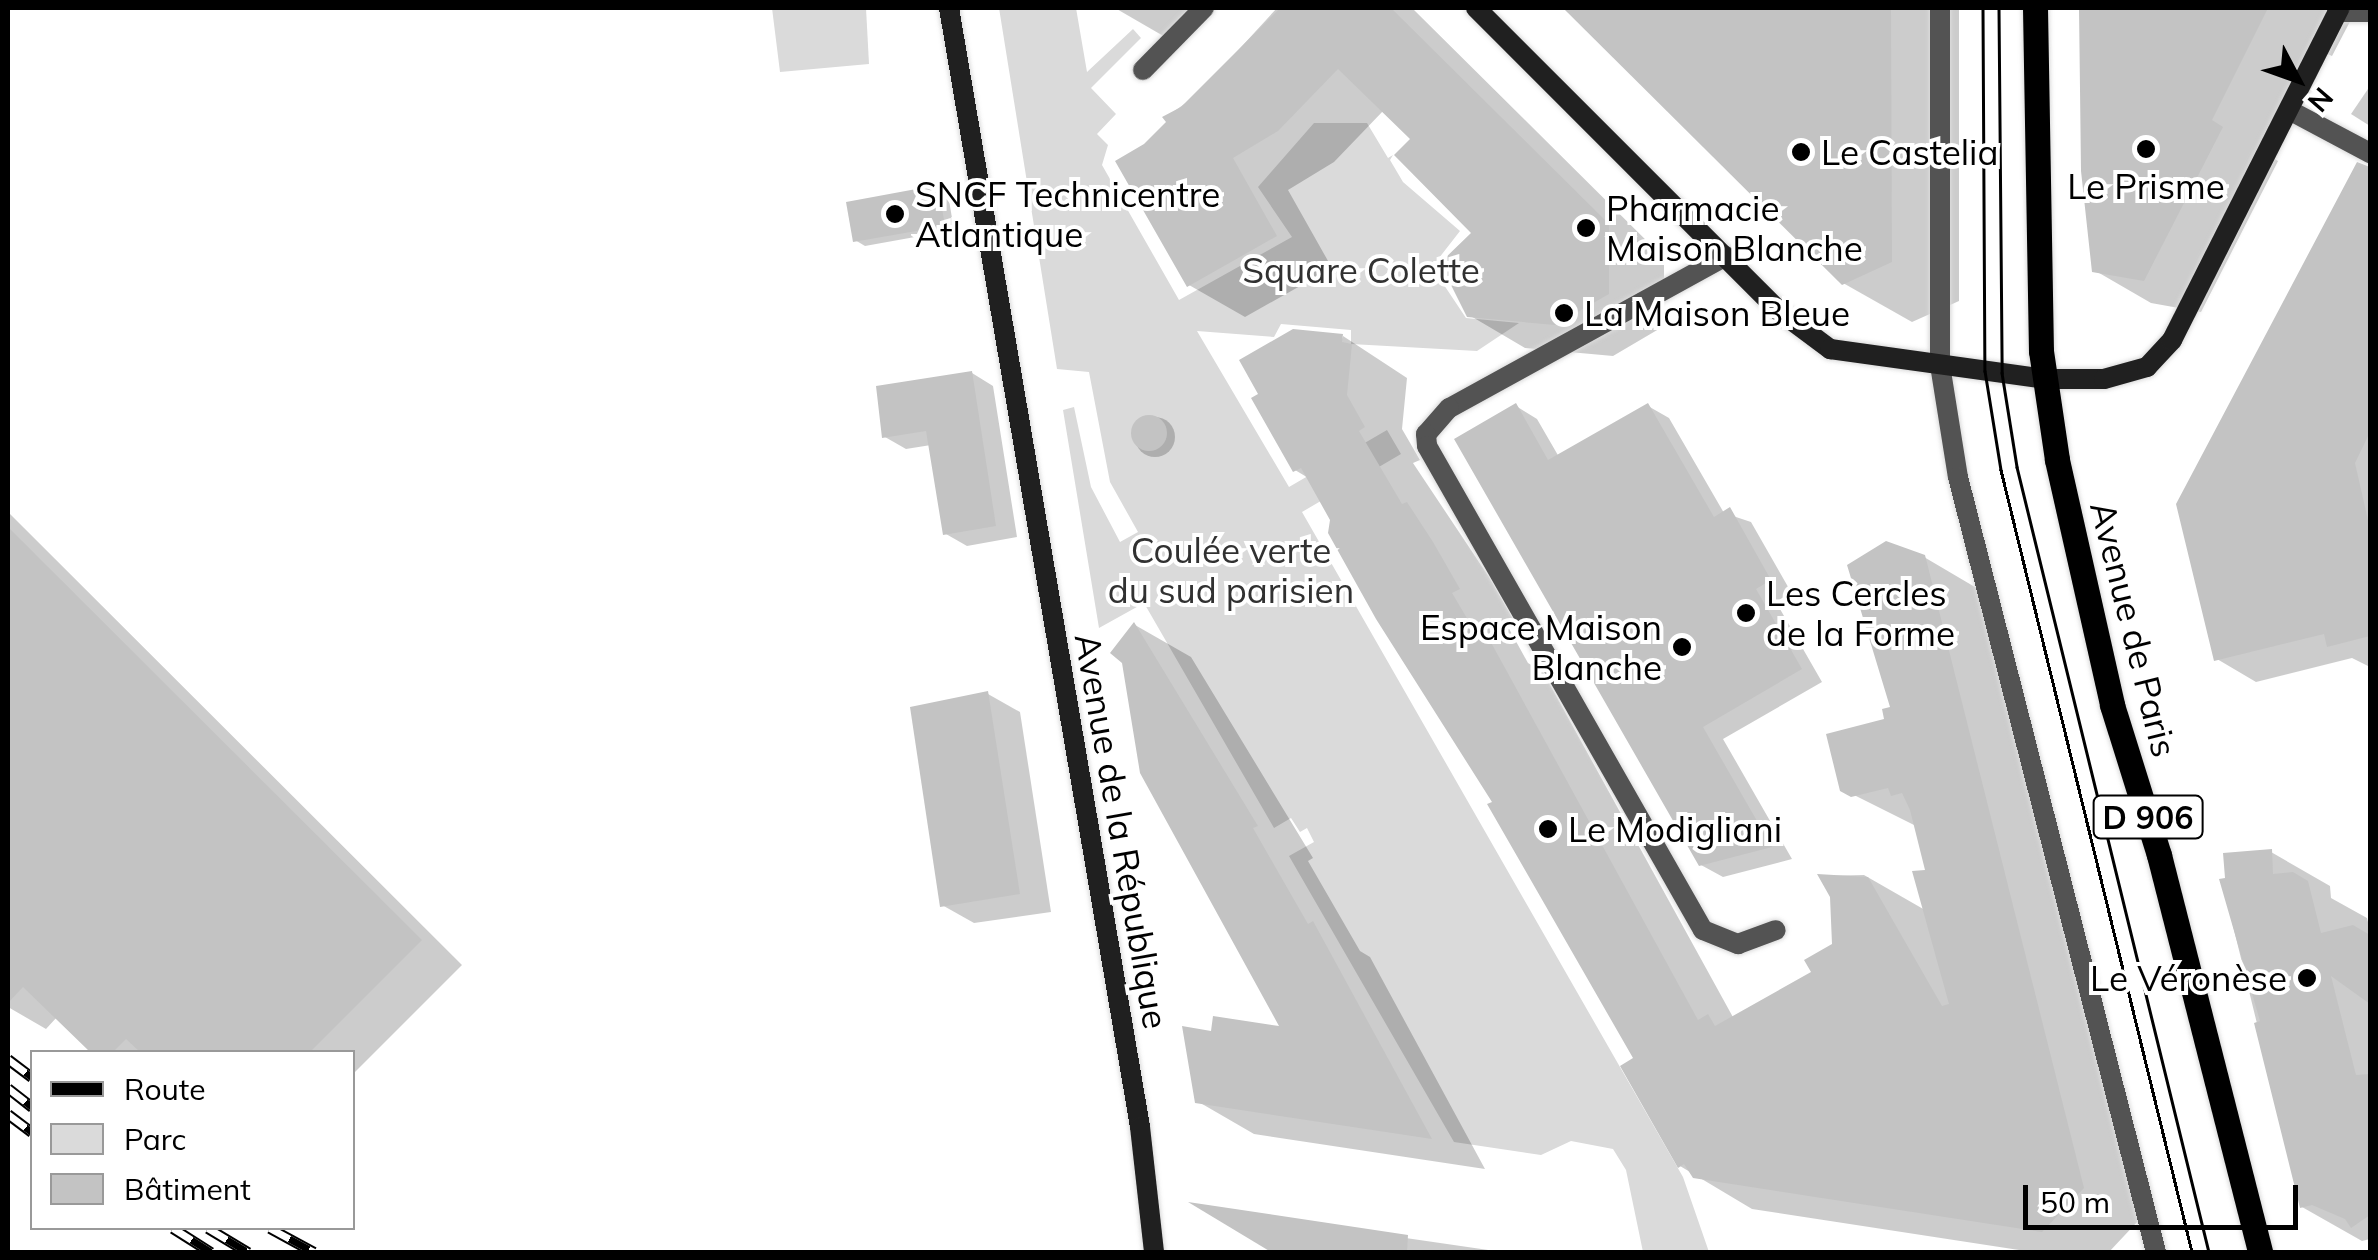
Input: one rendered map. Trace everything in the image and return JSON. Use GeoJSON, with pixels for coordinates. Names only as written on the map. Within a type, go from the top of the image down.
{"type":"FeatureCollection","features":[{"type":"Feature","properties":{"kind":"main road","name":"Avenue de la République"},"geometry":{"type":"LineString","coordinates":[[949,8],[1148,1180],[1154,1252]]}},
{"type":"Feature","properties":{"kind":"main road"},"geometry":{"type":"LineString","coordinates":[[1476,8],[1802,333],[1830,350],[2044,379],[2132,376],[2167,348],[2338,10]]}},
{"type":"Feature","properties":{"kind":"main road","name":"Avenue de Paris"},"geometry":{"type":"LineString","coordinates":[[2036,8],[2044,379],[2112,704],[2160,855],[2260,1252]]}},
{"type":"Feature","properties":{"kind":"street"},"geometry":{"type":"LineString","coordinates":[[1143,70],[1204,8]]}},
{"type":"Feature","properties":{"kind":"street"},"geometry":{"type":"LineString","coordinates":[[1940,8],[1940,365],[1958,477],[2156,1252]]}},
{"type":"Feature","properties":{"kind":"street"},"geometry":{"type":"LineString","coordinates":[[2338,10],[2370,12]]}},
{"type":"Feature","properties":{"kind":"street"},"geometry":{"type":"LineString","coordinates":[[2289,110],[2370,154]]}},
{"type":"Feature","properties":{"kind":"street"},"geometry":{"type":"LineString","coordinates":[[1726,256],[1449,408],[1426,434],[1434,458],[1702,930],[1738,944],[1776,930]]}},
{"type":"Feature","properties":{"kind":"green space"},"geometry":{"type":"Polygon","coordinates":[[[772,8],[866,8],[869,64],[780,72],[772,8]]]}},
{"type":"Feature","properties":{"kind":"green space","name":"Coulée verte du sud parisien"},"geometry":{"type":"Polygon","coordinates":[[[999,8],[1076,8],[1087,72],[1133,29],[1141,38],[1091,88],[1116,114],[1097,134],[1108,145],[1102,165],[1179,300],[1292,237],[1258,187],[1314,123],[1367,123],[1388,158],[1393,155],[1390,160],[1403,182],[1460,231],[1432,267],[1466,318],[1519,323],[1477,351],[1351,344],[1351,330],[1281,324],[1274,337],[1197,331],[1289,487],[1387,430],[1401,454],[1302,512],[1683,1177],[1709,1252],[1643,1252],[1626,1170],[1613,1149],[1571,1141],[1541,1155],[1454,1142],[1289,856],[1314,842],[1307,828],[1300,832],[1291,818],[1274,828],[1144,603],[1099,628],[1063,410],[1074,407],[1091,487],[1120,542],[1138,532],[1110,482],[1089,372],[1057,369],[999,8]]]}},
{"type":"Feature","properties":{"kind":"building"},"geometry":{"type":"Polygon","coordinates":[[[1280,8],[1391,8],[1609,224],[1609,294],[1555,325],[1467,317],[1440,263],[1471,233],[1394,155],[1410,139],[1338,69],[1278,131],[1233,158],[1277,236],[1187,287],[1115,161],[1144,144],[1166,122],[1162,117],[1181,107],[1280,8]]]}},
{"type":"Feature","properties":{"kind":"building","name":"Le Castelia"},"geometry":{"type":"Polygon","coordinates":[[[1563,8],[1891,8],[1892,262],[1842,285],[1563,8]]]}},
{"type":"Feature","properties":{"kind":"building","name":"Le Prisme"},"geometry":{"type":"Polygon","coordinates":[[[2079,8],[2268,8],[2212,120],[2223,127],[2144,281],[2092,272],[2081,171],[2079,8]]]}},
{"type":"Feature","properties":{"kind":"building"},"geometry":{"type":"Polygon","coordinates":[[[2357,162],[2370,167],[2370,432],[2355,463],[2370,529],[2370,636],[2327,647],[2324,634],[2214,661],[2176,504],[2357,162]]]}},
{"type":"Feature","properties":{"kind":"building","name":"SNCF Technicentre Atlantique"},"geometry":{"type":"Polygon","coordinates":[[[938,185],[945,226],[853,242],[846,202],[938,185]]]}},
{"type":"Feature","properties":{"kind":"building"},"geometry":{"type":"Polygon","coordinates":[[[1293,329],[1343,334],[1342,342],[1352,344],[1347,395],[1365,427],[1359,431],[1402,504],[1407,502],[1433,542],[1460,589],[1452,593],[1477,635],[1488,637],[1698,1020],[1708,1014],[1715,1026],[1811,972],[1804,960],[1832,944],[1830,897],[1817,874],[1868,877],[1942,1006],[1949,1004],[1912,871],[1925,870],[1910,810],[1902,793],[1891,796],[1888,788],[1851,797],[1840,791],[1826,734],[1884,719],[1882,709],[1890,707],[1847,565],[1886,541],[1925,555],[2084,1188],[2042,1232],[1693,1178],[1684,1164],[1678,1168],[1620,1066],[1633,1058],[1487,804],[1492,802],[1376,619],[1328,533],[1330,520],[1301,468],[1293,472],[1251,398],[1258,394],[1239,360],[1293,329]]]}},
{"type":"Feature","properties":{"kind":"building"},"geometry":{"type":"Polygon","coordinates":[[[972,371],[996,526],[943,535],[926,431],[882,438],[876,386],[972,371]]]}},
{"type":"Feature","properties":{"kind":"building","name":"Espace Maison Blanche"},"geometry":{"type":"Polygon","coordinates":[[[1516,403],[1548,460],[1648,403],[1714,517],[1730,507],[1771,580],[1756,589],[1802,669],[1703,727],[1772,847],[1699,866],[1454,439],[1516,403]]]}},
{"type":"Feature","properties":{"kind":"building"},"geometry":{"type":"Polygon","coordinates":[[[1149,415],[1162,420],[1167,433],[1162,446],[1149,451],[1136,446],[1131,433],[1136,420],[1149,415]]]}},
{"type":"Feature","properties":{"kind":"building"},"geometry":{"type":"Polygon","coordinates":[[[8,527],[422,940],[312,1050],[138,1050],[126,1039],[115,1050],[88,1050],[23,987],[8,1003],[8,527]]]}},
{"type":"Feature","properties":{"kind":"building"},"geometry":{"type":"Polygon","coordinates":[[[1134,622],[1258,826],[1253,828],[1308,924],[1313,921],[1432,1139],[1195,1103],[1182,1026],[1211,1031],[1213,1016],[1279,1026],[1140,773],[1122,663],[1110,653],[1134,622]]]}},
{"type":"Feature","properties":{"kind":"building"},"geometry":{"type":"Polygon","coordinates":[[[988,691],[1020,894],[940,907],[910,707],[988,691]]]}},
{"type":"Feature","properties":{"kind":"building"},"geometry":{"type":"Polygon","coordinates":[[[2272,849],[2273,874],[2293,872],[2308,881],[2321,933],[2353,925],[2370,935],[2370,1004],[2331,976],[2356,1075],[2370,1074],[2370,1215],[2351,1228],[2345,1219],[2312,1205],[2300,1208],[2254,1023],[2260,1021],[2219,879],[2225,878],[2223,853],[2272,849]]]}},
{"type":"Feature","properties":{"kind":"building"},"geometry":{"type":"Polygon","coordinates":[[[1188,1202],[1408,1235],[1407,1252],[1271,1252],[1188,1202]]]}},
{"type":"Feature","properties":{"kind":"tram line"},"geometry":{"type":"LineString","coordinates":[[1983,8],[1985,371],[2001,470],[2192,1252]]}},
{"type":"Feature","properties":{"kind":"tram line"},"geometry":{"type":"LineString","coordinates":[[1999,8],[2002,373],[2017,467],[2209,1252]]}},
{"type":"Feature","properties":{"kind":"railway"},"geometry":{"type":"LineString","coordinates":[[8,1059],[30,1076]]}},
{"type":"Feature","properties":{"kind":"railway"},"geometry":{"type":"LineString","coordinates":[[8,1088],[30,1105]]}},
{"type":"Feature","properties":{"kind":"railway"},"geometry":{"type":"LineString","coordinates":[[8,1114],[30,1130]]}},
{"type":"Feature","properties":{"kind":"railway"},"geometry":{"type":"LineString","coordinates":[[176,1230],[211,1252]]}},
{"type":"Feature","properties":{"kind":"railway"},"geometry":{"type":"LineString","coordinates":[[211,1230],[248,1252]]}},
{"type":"Feature","properties":{"kind":"railway"},"geometry":{"type":"LineString","coordinates":[[274,1230],[314,1252]]}},
{"type":"Feature","properties":{"kind":"place","name":"Le Prisme"},"geometry":{"type":"Point","coordinates":[2146,149]}},
{"type":"Feature","properties":{"kind":"place","name":"Le Castelia"},"geometry":{"type":"Point","coordinates":[1801,152]}},
{"type":"Feature","properties":{"kind":"place","name":"SNCF Technicentre Atlantique"},"geometry":{"type":"Point","coordinates":[895,214]}},
{"type":"Feature","properties":{"kind":"place","name":"Pharmacie Maison Blanche"},"geometry":{"type":"Point","coordinates":[1586,228]}},
{"type":"Feature","properties":{"kind":"place","name":"La Maison Bleue"},"geometry":{"type":"Point","coordinates":[1564,313]}},
{"type":"Feature","properties":{"kind":"place","name":"Les Cercles de la Forme"},"geometry":{"type":"Point","coordinates":[1746,613]}},
{"type":"Feature","properties":{"kind":"place","name":"Espace Maison Blanche"},"geometry":{"type":"Point","coordinates":[1682,647]}},
{"type":"Feature","properties":{"kind":"place","name":"Le Modigliani"},"geometry":{"type":"Point","coordinates":[1548,829]}},
{"type":"Feature","properties":{"kind":"place","name":"Le Véronèse"},"geometry":{"type":"Point","coordinates":[2307,978]}},
{"type":"Feature","properties":{"kind":"park label","name":"Square Colette"},"geometry":{"type":"Point","coordinates":[1361,270]}}]}
